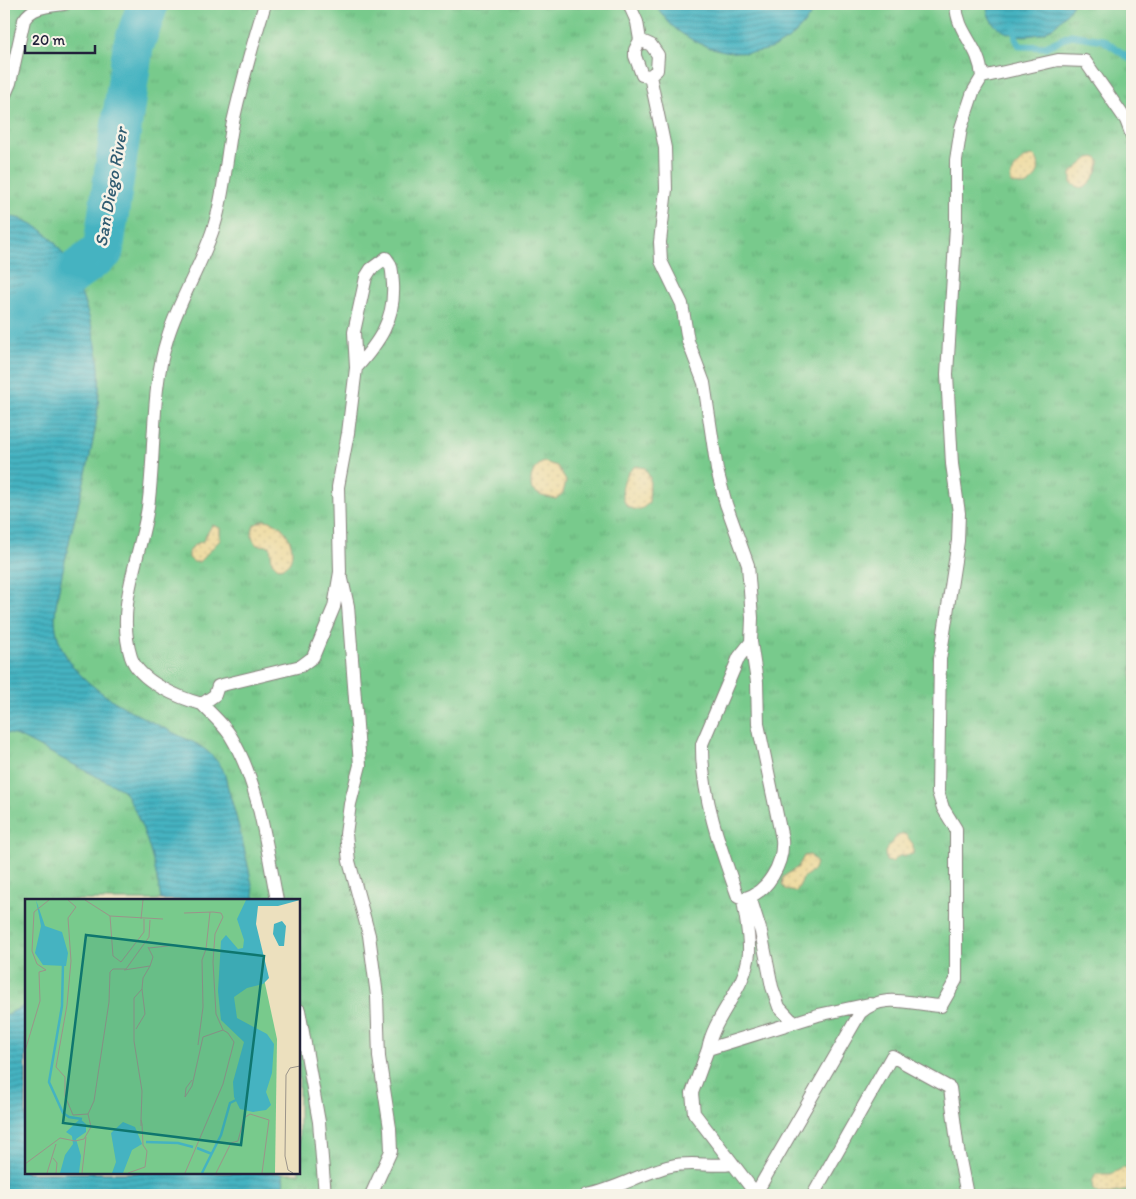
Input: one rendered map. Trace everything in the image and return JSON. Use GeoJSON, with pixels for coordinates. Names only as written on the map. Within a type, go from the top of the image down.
{"type":"FeatureCollection","features":[{"type":"Feature","properties":{"kind":"lane"},"geometry":{"type":"LineString","coordinates":[[4,97],[10,83],[24,20],[28,13],[36,9],[64,4]]}},
{"type":"Feature","properties":{"kind":"lane"},"geometry":{"type":"LineString","coordinates":[[265,4],[233,123],[217,216],[207,248],[168,335],[160,367],[148,508],[130,584],[126,613],[126,638],[132,659],[149,679],[166,692],[202,704],[229,734],[244,763],[256,799],[277,899]]}},
{"type":"Feature","properties":{"kind":"lane"},"geometry":{"type":"LineString","coordinates":[[630,4],[637,22],[640,40],[635,50],[639,70],[642,75],[650,76],[657,70],[658,55],[651,44],[640,40]]}},
{"type":"Feature","properties":{"kind":"lane"},"geometry":{"type":"LineString","coordinates":[[708,1049],[793,1022],[869,1004],[905,1000],[941,1006],[956,980],[956,828],[943,808],[938,792],[940,659],[958,541],[959,514],[952,464],[952,432],[947,374],[948,338],[952,302],[958,152],[961,128],[973,92],[982,77],[981,62],[960,26],[956,4]]}},
{"type":"Feature","properties":{"kind":"lane"},"geometry":{"type":"LineString","coordinates":[[982,77],[1058,60],[1085,61],[1126,120],[1132,136]]}},
{"type":"Feature","properties":{"kind":"lane"},"geometry":{"type":"LineString","coordinates":[[650,76],[665,148],[666,189],[660,242],[661,261],[682,304],[688,341],[704,382],[717,470],[726,504],[748,565],[752,618],[751,642],[757,682],[758,724],[769,767],[783,852],[780,862],[768,880],[756,894],[746,898],[738,897],[710,804],[702,757],[702,744],[739,657],[751,642]]}},
{"type":"Feature","properties":{"kind":"lane"},"geometry":{"type":"LineString","coordinates":[[202,704],[215,695],[218,686],[295,668],[313,657],[334,606],[340,572],[338,487],[348,433],[356,368],[354,332],[362,292],[371,269],[386,258],[392,268],[394,295],[390,316],[384,332],[356,368]]}},
{"type":"Feature","properties":{"kind":"lane"},"geometry":{"type":"LineString","coordinates":[[340,572],[348,606],[354,693],[360,736],[360,764],[350,804],[346,834],[350,861],[369,935],[377,996],[379,1057],[390,1128],[391,1151],[371,1195]]}},
{"type":"Feature","properties":{"kind":"lane"},"geometry":{"type":"LineString","coordinates":[[746,898],[749,953],[745,970],[711,1034],[708,1049],[692,1093],[694,1113],[756,1195],[860,1013],[869,1004]]}},
{"type":"Feature","properties":{"kind":"lane"},"geometry":{"type":"LineString","coordinates":[[746,898],[761,932],[772,987],[779,1007],[793,1022]]}},
{"type":"Feature","properties":{"kind":"lane"},"geometry":{"type":"LineString","coordinates":[[300,1016],[319,1122],[325,1195]]}},
{"type":"Feature","properties":{"kind":"lane"},"geometry":{"type":"LineString","coordinates":[[813,1195],[892,1056],[950,1088],[958,1150],[968,1195]]}},
{"type":"Feature","properties":{"kind":"lane"},"geometry":{"type":"LineString","coordinates":[[588,1195],[605,1192],[671,1166],[732,1164]]}},
{"type":"Feature","properties":{"kind":"green space"},"geometry":{"type":"Polygon","coordinates":[[[4,4],[1132,4],[1132,1195],[31,1195],[4,1119],[4,4]]]}},
{"type":"Feature","properties":{"kind":"sand"},"geometry":{"type":"Polygon","coordinates":[[[1034,156],[1038,165],[1035,178],[1024,186],[1011,183],[1010,178],[1019,163],[1025,158],[1034,156]]]}},
{"type":"Feature","properties":{"kind":"sand"},"geometry":{"type":"Polygon","coordinates":[[[1095,157],[1099,160],[1099,164],[1091,181],[1080,188],[1071,183],[1071,173],[1089,158],[1095,157]]]}},
{"type":"Feature","properties":{"kind":"sand"},"geometry":{"type":"Polygon","coordinates":[[[544,462],[557,466],[566,481],[563,493],[556,499],[542,496],[532,490],[532,474],[544,462]]]}},
{"type":"Feature","properties":{"kind":"sand"},"geometry":{"type":"Polygon","coordinates":[[[636,466],[645,468],[650,478],[649,502],[644,507],[636,509],[627,506],[622,490],[625,479],[636,466]]]}},
{"type":"Feature","properties":{"kind":"sand"},"geometry":{"type":"Polygon","coordinates":[[[264,520],[274,522],[287,535],[292,553],[286,566],[278,568],[272,562],[270,546],[257,545],[254,541],[252,534],[254,525],[264,520]]]}},
{"type":"Feature","properties":{"kind":"sand"},"geometry":{"type":"Polygon","coordinates":[[[212,525],[220,528],[220,540],[199,562],[194,562],[189,558],[189,552],[194,545],[203,541],[212,525]]]}},
{"type":"Feature","properties":{"kind":"sand"},"geometry":{"type":"Polygon","coordinates":[[[905,834],[913,844],[913,854],[899,856],[892,862],[886,861],[885,852],[897,836],[905,834]]]}},
{"type":"Feature","properties":{"kind":"sand"},"geometry":{"type":"Polygon","coordinates":[[[810,855],[816,862],[814,870],[804,877],[796,892],[786,890],[782,885],[783,877],[798,867],[804,856],[810,855]]]}},
{"type":"Feature","properties":{"kind":"sand"},"geometry":{"type":"Polygon","coordinates":[[[1125,1167],[1132,1172],[1132,1187],[1128,1190],[1102,1195],[1093,1190],[1092,1182],[1096,1174],[1111,1174],[1125,1167]]]}},
{"type":"Feature","properties":{"kind":"water"},"geometry":{"type":"Polygon","coordinates":[[[655,4],[818,4],[805,23],[789,39],[762,51],[747,53],[717,49],[689,38],[671,24],[655,4]]]}},
{"type":"Feature","properties":{"kind":"water"},"geometry":{"type":"Polygon","coordinates":[[[987,4],[1073,4],[1064,17],[1047,31],[1024,36],[1014,35],[998,28],[988,14],[987,4]]]}},
{"type":"Feature","properties":{"kind":"water"},"geometry":{"type":"Polygon","coordinates":[[[4,216],[16,218],[37,227],[62,252],[73,273],[86,307],[98,356],[99,389],[95,432],[57,601],[55,619],[59,640],[67,658],[80,674],[96,688],[133,712],[197,744],[208,752],[220,765],[225,776],[240,830],[255,899],[161,899],[148,843],[137,815],[123,790],[20,737],[4,732],[4,216]]]}},
{"type":"Feature","properties":{"kind":"water"},"geometry":{"type":"Polygon","coordinates":[[[25,1006],[25,1174],[283,1174],[284,1195],[4,1195],[4,1016],[25,1006]]]}},
{"type":"Feature","properties":{"kind":"waterway","name":"San Diego River"},"geometry":{"type":"LineString","coordinates":[[4,325],[103,251],[133,47],[148,4]]}},
{"type":"Feature","properties":{"kind":"waterway"},"geometry":{"type":"LineString","coordinates":[[1014,25],[1016,39],[1020,46],[1045,47],[1071,35],[1103,40],[1132,60]]}}]}
